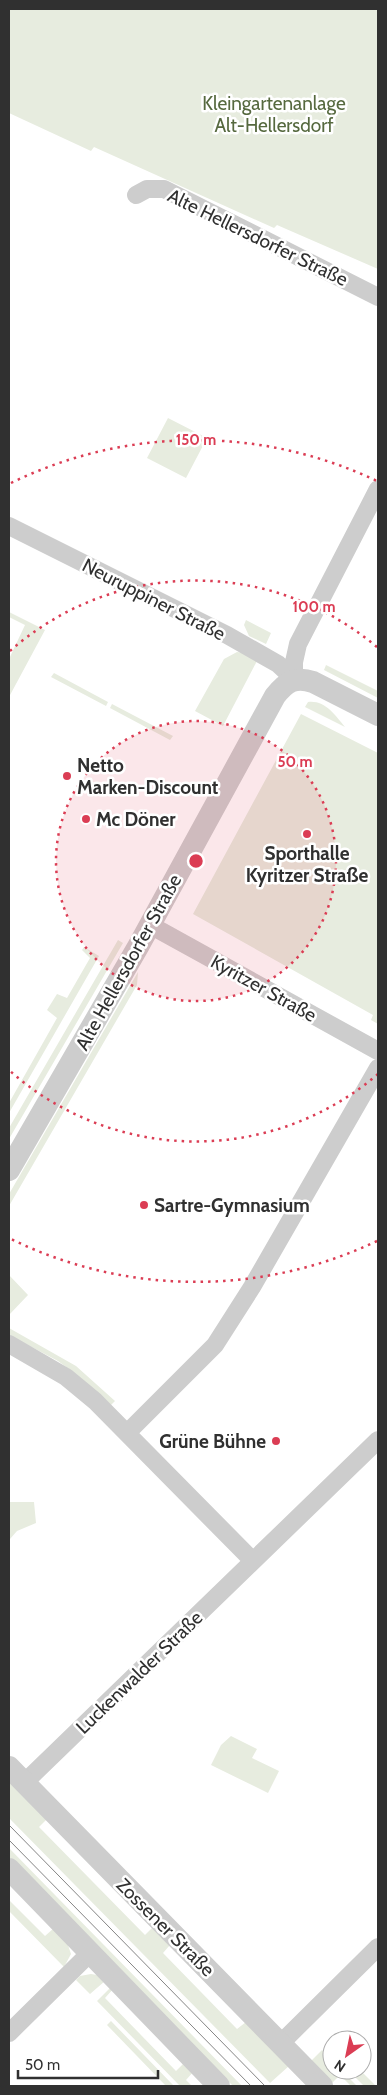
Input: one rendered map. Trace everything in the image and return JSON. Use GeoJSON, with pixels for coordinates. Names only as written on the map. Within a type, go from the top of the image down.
{"type":"FeatureCollection","features":[{"type":"Feature","properties":{"kind":"street","name":"Alte Hellersdorfer Straße"},"geometry":{"type":"LineString","coordinates":[[136,195],[147,189],[164,189],[378,297]]}},
{"type":"Feature","properties":{"kind":"street"},"geometry":{"type":"LineString","coordinates":[[378,488],[298,644],[294,662],[294,679],[313,682],[378,715]]}},
{"type":"Feature","properties":{"kind":"street","name":"Neuruppiner Straße"},"geometry":{"type":"LineString","coordinates":[[9,526],[227,635],[278,664],[294,679]]}},
{"type":"Feature","properties":{"kind":"street","name":"Alte Hellersdorfer Straße"},"geometry":{"type":"LineString","coordinates":[[9,1170],[150,925],[274,696],[283,685],[294,679]]}},
{"type":"Feature","properties":{"kind":"street","name":"Kyritzer Straße"},"geometry":{"type":"LineString","coordinates":[[150,925],[378,1051]]}},
{"type":"Feature","properties":{"kind":"street"},"geometry":{"type":"LineString","coordinates":[[128,1432],[215,1345],[252,1287],[378,1068]]}},
{"type":"Feature","properties":{"kind":"street"},"geometry":{"type":"LineString","coordinates":[[9,1344],[66,1377],[95,1401],[128,1432],[253,1561]]}},
{"type":"Feature","properties":{"kind":"street","name":"Luckenwalder Straße"},"geometry":{"type":"LineString","coordinates":[[16,1775],[253,1561],[378,1440]]}},
{"type":"Feature","properties":{"kind":"street","name":"Zossener Straße"},"geometry":{"type":"LineString","coordinates":[[16,1775],[322,2086]]}},
{"type":"Feature","properties":{"kind":"street"},"geometry":{"type":"LineString","coordinates":[[9,1869],[219,2086]]}},
{"type":"Feature","properties":{"kind":"street"},"geometry":{"type":"LineString","coordinates":[[281,2043],[378,1947]]}},
{"type":"Feature","properties":{"kind":"street"},"geometry":{"type":"LineString","coordinates":[[9,2033],[90,1953]]}},
{"type":"Feature","properties":{"kind":"green space","name":"Kleingartenanlage Alt-Hellersdorf"},"geometry":{"type":"Polygon","coordinates":[[[9,9],[378,9],[378,269],[277,225],[274,228],[94,147],[91,151],[9,113],[9,9]]]}},
{"type":"Feature","properties":{"kind":"green space"},"geometry":{"type":"Polygon","coordinates":[[[168,418],[207,438],[186,478],[147,458],[168,418]]]}},
{"type":"Feature","properties":{"kind":"green space"},"geometry":{"type":"Polygon","coordinates":[[[9,612],[45,630],[9,697],[9,659],[25,625],[9,617],[9,612]]]}},
{"type":"Feature","properties":{"kind":"green space"},"geometry":{"type":"Polygon","coordinates":[[[246,620],[271,633],[266,644],[249,636],[244,625],[246,620]]]}},
{"type":"Feature","properties":{"kind":"green space"},"geometry":{"type":"Polygon","coordinates":[[[237,652],[245,653],[258,659],[223,726],[195,711],[224,659],[237,652]]]}},
{"type":"Feature","properties":{"kind":"green space"},"geometry":{"type":"Polygon","coordinates":[[[326,665],[378,691],[378,698],[324,670],[326,665]]]}},
{"type":"Feature","properties":{"kind":"green space"},"geometry":{"type":"Polygon","coordinates":[[[54,673],[108,702],[106,706],[51,677],[54,673]]]}},
{"type":"Feature","properties":{"kind":"green space"},"geometry":{"type":"Polygon","coordinates":[[[308,702],[320,703],[325,706],[345,727],[305,707],[308,702]]]}},
{"type":"Feature","properties":{"kind":"green space"},"geometry":{"type":"Polygon","coordinates":[[[112,704],[173,736],[170,740],[110,708],[112,704]]]}},
{"type":"Feature","properties":{"kind":"green space","name":"Sporthalle Kyritzer Straße"},"geometry":{"type":"Polygon","coordinates":[[[301,714],[378,753],[378,1024],[371,1020],[373,1015],[193,914],[301,714]]]}},
{"type":"Feature","properties":{"kind":"green space"},"geometry":{"type":"Polygon","coordinates":[[[118,940],[123,943],[9,1139],[9,1128],[118,940]]]}},
{"type":"Feature","properties":{"kind":"green space"},"geometry":{"type":"Polygon","coordinates":[[[84,947],[99,956],[9,1113],[9,1103],[57,1018],[47,1010],[57,994],[67,998],[90,958],[82,950],[84,947]]]}},
{"type":"Feature","properties":{"kind":"green space"},"geometry":{"type":"Polygon","coordinates":[[[138,972],[137,985],[9,1206],[9,1194],[138,972]]]}},
{"type":"Feature","properties":{"kind":"green space"},"geometry":{"type":"Polygon","coordinates":[[[9,1275],[28,1295],[9,1315],[9,1275]]]}},
{"type":"Feature","properties":{"kind":"green space"},"geometry":{"type":"Polygon","coordinates":[[[9,1328],[76,1366],[115,1401],[111,1405],[58,1361],[9,1335],[9,1328]]]}},
{"type":"Feature","properties":{"kind":"green space"},"geometry":{"type":"Polygon","coordinates":[[[9,1502],[34,1502],[36,1523],[17,1531],[10,1539],[9,1502]]]}},
{"type":"Feature","properties":{"kind":"green space"},"geometry":{"type":"Polygon","coordinates":[[[231,1736],[257,1749],[252,1758],[279,1771],[268,1793],[211,1765],[221,1745],[231,1736]]]}},
{"type":"Feature","properties":{"kind":"green space"},"geometry":{"type":"Polygon","coordinates":[[[9,1780],[47,1819],[39,1827],[145,1935],[153,1927],[170,1945],[163,1953],[237,2029],[246,2022],[289,2066],[270,2083],[9,1818],[9,1780]]]}},
{"type":"Feature","properties":{"kind":"green space"},"geometry":{"type":"Polygon","coordinates":[[[9,1848],[242,2086],[233,2086],[9,1857],[9,1848]]]}},
{"type":"Feature","properties":{"kind":"green space"},"geometry":{"type":"Polygon","coordinates":[[[9,1900],[45,1936],[54,1928],[68,1945],[71,1954],[64,1967],[9,1911],[9,1900]]]}},
{"type":"Feature","properties":{"kind":"green space"},"geometry":{"type":"Polygon","coordinates":[[[97,1975],[105,1981],[90,1994],[76,1980],[80,1976],[97,1975]]]}},
{"type":"Feature","properties":{"kind":"green space"},"geometry":{"type":"Polygon","coordinates":[[[112,1986],[114,1988],[105,1998],[176,2071],[185,2062],[194,2071],[186,2080],[192,2086],[180,2086],[97,2001],[112,1986]]]}},
{"type":"Feature","properties":{"kind":"green space"},"geometry":{"type":"Polygon","coordinates":[[[111,2021],[174,2086],[166,2086],[107,2025],[111,2021]]]}},
{"type":"Feature","properties":{"kind":"green space"},"geometry":{"type":"Polygon","coordinates":[[[322,2050],[322,2075],[310,2062],[322,2050]]]}},
{"type":"Feature","properties":{"kind":"green space"},"geometry":{"type":"Polygon","coordinates":[[[327,2080],[335,2080],[331,2084],[327,2080]]]}},
{"type":"Feature","properties":{"kind":"green space"},"geometry":{"type":"Polygon","coordinates":[[[345,2080],[351,2080],[357,2086],[351,2086],[345,2080]]]}},
{"type":"Feature","properties":{"kind":"green space"},"geometry":{"type":"Polygon","coordinates":[[[358,2080],[370,2080],[376,2086],[364,2086],[358,2080]]]}},
{"type":"Feature","properties":{"kind":"tram line"},"geometry":{"type":"LineString","coordinates":[[9,1825],[265,2086]]}},
{"type":"Feature","properties":{"kind":"tram line"},"geometry":{"type":"LineString","coordinates":[[9,1840],[251,2086]]}},
{"type":"Feature","properties":{"kind":"place","name":"Netto Marken-Discount"},"geometry":{"type":"Point","coordinates":[67,776]}},
{"type":"Feature","properties":{"kind":"place","name":"Mc Döner"},"geometry":{"type":"Point","coordinates":[86,819]}},
{"type":"Feature","properties":{"kind":"place","name":"Sporthalle Kyritzer Straße"},"geometry":{"type":"Point","coordinates":[307,834]}},
{"type":"Feature","properties":{"kind":"place","name":"Sartre-Gymnasium"},"geometry":{"type":"Point","coordinates":[144,1205]}},
{"type":"Feature","properties":{"kind":"place","name":"Grüne Bühne"},"geometry":{"type":"Point","coordinates":[276,1441]}}]}
